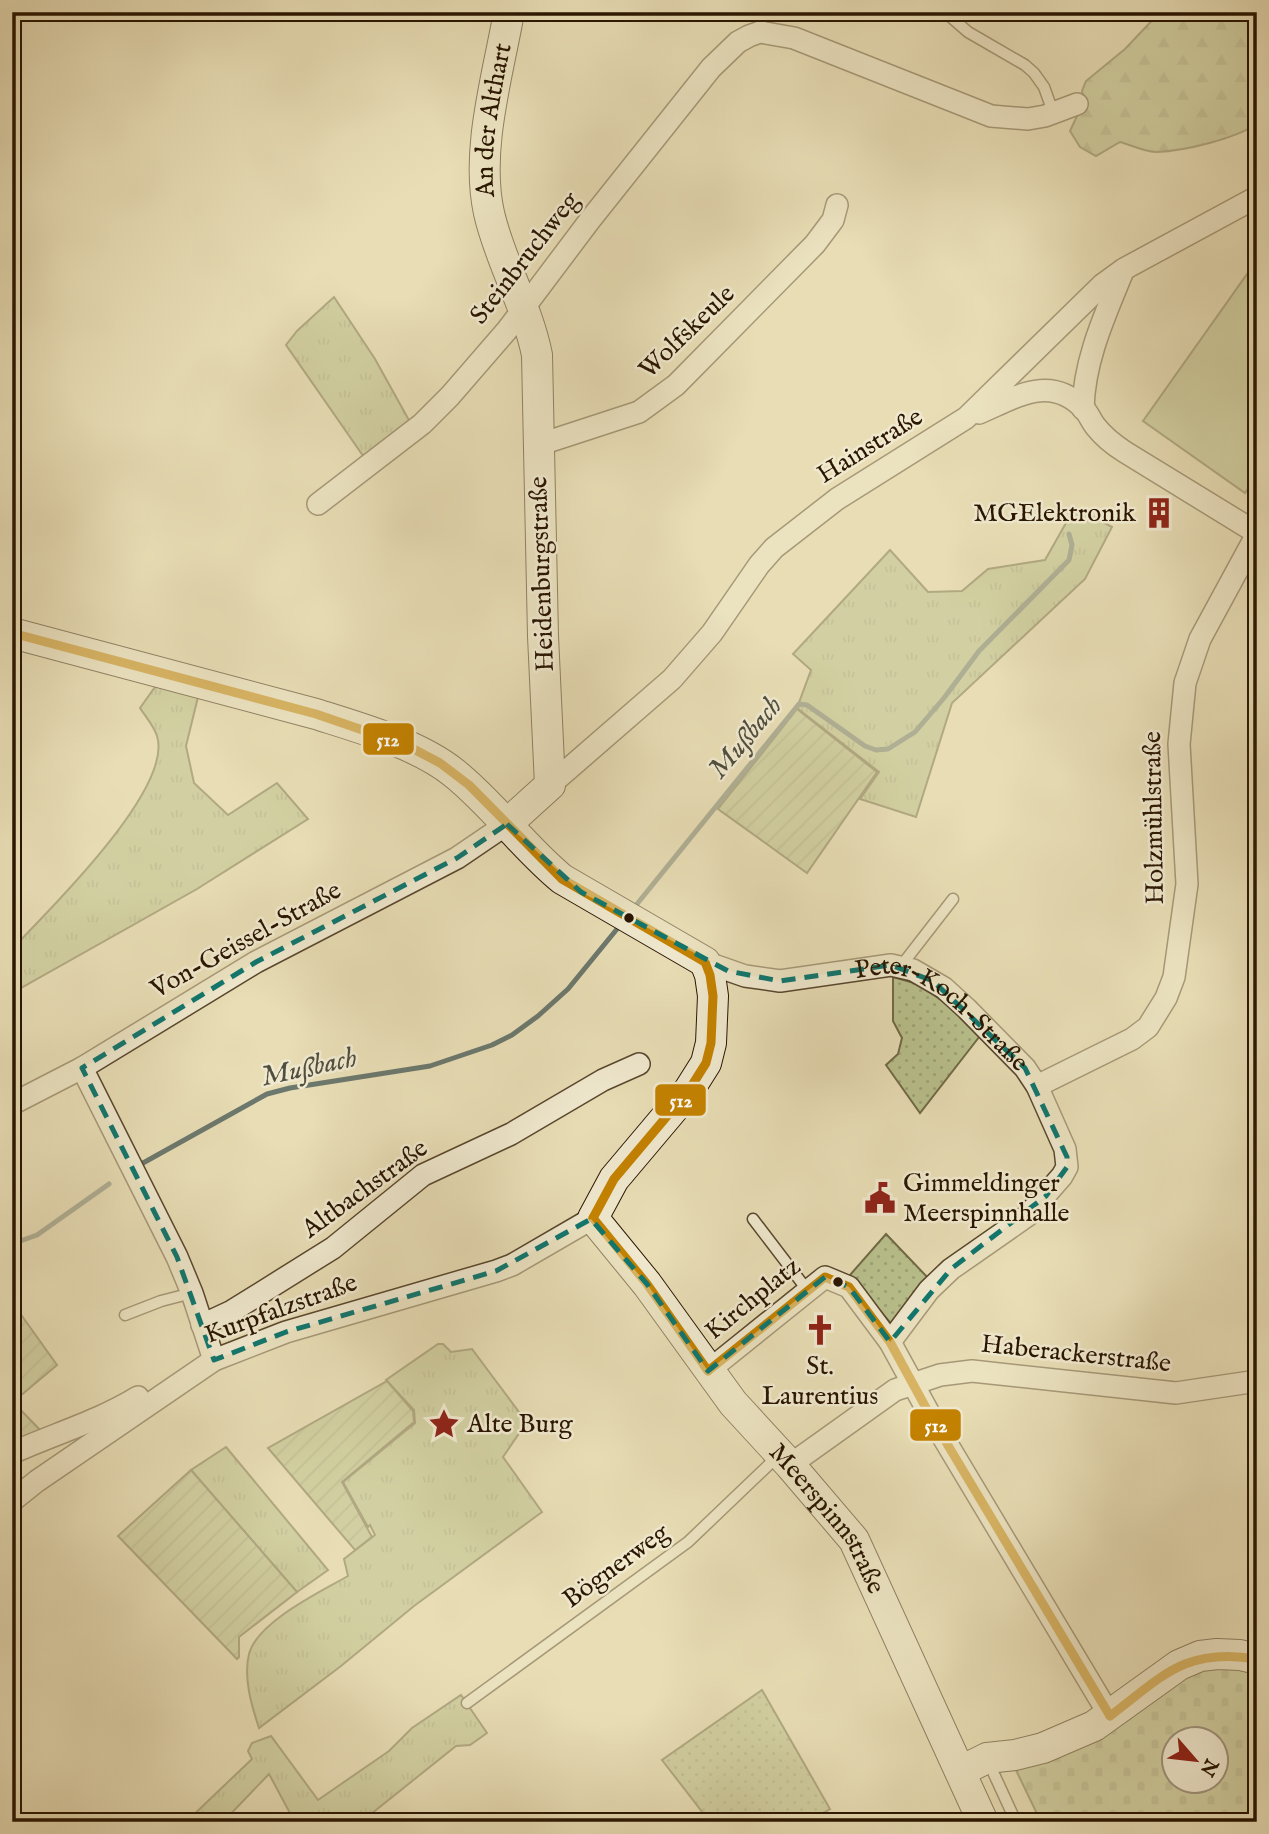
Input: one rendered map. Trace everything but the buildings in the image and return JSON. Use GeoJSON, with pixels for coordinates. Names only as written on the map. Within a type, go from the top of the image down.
{"type":"FeatureCollection","features":[{"type":"Feature","properties":{"kind":"street","name":"An der Althart"},"geometry":{"type":"LineString","coordinates":[[509,12],[486,142],[486,197],[496,238],[524,307]]}},
{"type":"Feature","properties":{"kind":"street","name":"Steinbruchweg"},"geometry":{"type":"LineString","coordinates":[[318,504],[422,424],[480,362],[711,68],[761,22],[794,38],[991,116],[1028,119],[1077,104]]}},
{"type":"Feature","properties":{"kind":"street","name":"Hainstraße"},"geometry":{"type":"LineString","coordinates":[[550,785],[672,679],[712,633],[759,565],[774,548],[837,499],[966,418],[1102,285],[1124,269],[1257,197]]}},
{"type":"Feature","properties":{"kind":"street","name":"Wolfskeule"},"geometry":{"type":"LineString","coordinates":[[538,445],[639,412],[656,402],[677,385],[815,243],[833,220],[837,205]]}},
{"type":"Feature","properties":{"kind":"street"},"geometry":{"type":"LineString","coordinates":[[1083,408],[1084,386],[1096,338],[1124,269]]}},
{"type":"Feature","properties":{"kind":"street","name":"Heidenburgstraße"},"geometry":{"type":"LineString","coordinates":[[524,307],[537,355],[542,636],[550,785]]}},
{"type":"Feature","properties":{"kind":"street"},"geometry":{"type":"LineString","coordinates":[[966,418],[1031,391],[1049,388],[1083,408],[1108,440],[1125,452],[1257,534]]}},
{"type":"Feature","properties":{"kind":"street","name":"Holzmühlstraße"},"geometry":{"type":"LineString","coordinates":[[1037,1086],[1132,1040],[1148,1027],[1166,998],[1174,977],[1187,884],[1179,744],[1185,683],[1200,639],[1257,534]]}},
{"type":"Feature","properties":{"kind":"street","name":"Peter-Koch-Straße"},"geometry":{"type":"LineString","coordinates":[[12,633],[316,714],[382,737],[453,772],[562,879],[705,962],[745,976],[780,981],[901,966],[924,975],[944,988],[1025,1068],[1037,1086],[1065,1149],[1067,1167],[1027,1216],[950,1269],[929,1290],[890,1342]]}},
{"type":"Feature","properties":{"kind":"street"},"geometry":{"type":"LineString","coordinates":[[506,824],[550,785]]}},
{"type":"Feature","properties":{"kind":"street","name":"Von-Geissel-Straße"},"geometry":{"type":"LineString","coordinates":[[12,1104],[82,1068],[256,962],[457,858],[506,824]]}},
{"type":"Feature","properties":{"kind":"street"},"geometry":{"type":"LineString","coordinates":[[593,1218],[614,1179],[697,1080],[706,1063],[711,1043],[713,996],[705,962]]}},
{"type":"Feature","properties":{"kind":"street","name":"Altbachstraße"},"geometry":{"type":"LineString","coordinates":[[202,1325],[232,1311],[333,1248],[423,1175],[511,1134],[603,1080],[639,1064]]}},
{"type":"Feature","properties":{"kind":"street"},"geometry":{"type":"LineString","coordinates":[[82,1068],[165,1231],[192,1293],[214,1360]]}},
{"type":"Feature","properties":{"kind":"street","name":"Kurpfalzstraße"},"geometry":{"type":"LineString","coordinates":[[12,1501],[214,1360],[286,1332],[496,1271],[512,1265],[593,1218]]}},
{"type":"Feature","properties":{"kind":"street","name":"Meerspinnstraße"},"geometry":{"type":"LineString","coordinates":[[593,1218],[647,1284],[733,1403],[785,1460],[858,1548],[946,1736],[974,1765],[983,1822]]}},
{"type":"Feature","properties":{"kind":"street","name":"Kirchplatz"},"geometry":{"type":"LineString","coordinates":[[708,1371],[825,1276],[849,1287],[890,1342]]}},
{"type":"Feature","properties":{"kind":"street"},"geometry":{"type":"LineString","coordinates":[[890,1342],[1110,1716]]}},
{"type":"Feature","properties":{"kind":"street","name":"Haberackerstraße"},"geometry":{"type":"LineString","coordinates":[[785,1460],[895,1390],[940,1375],[972,1371],[1176,1394],[1257,1381]]}},
{"type":"Feature","properties":{"kind":"street"},"geometry":{"type":"LineString","coordinates":[[12,1453],[86,1424],[130,1402],[163,1381],[185,1378]]}},
{"type":"Feature","properties":{"kind":"street"},"geometry":{"type":"LineString","coordinates":[[974,1765],[1043,1748],[1070,1738],[1110,1716],[1179,1665],[1200,1656],[1228,1654],[1257,1659]]}},
{"type":"Feature","properties":{"kind":"lane"},"geometry":{"type":"LineString","coordinates":[[945,12],[968,32],[1034,73],[1044,87],[1054,112]]}},
{"type":"Feature","properties":{"kind":"lane"},"geometry":{"type":"LineString","coordinates":[[901,966],[953,899]]}},
{"type":"Feature","properties":{"kind":"lane"},"geometry":{"type":"LineString","coordinates":[[753,1219],[808,1291]]}},
{"type":"Feature","properties":{"kind":"lane"},"geometry":{"type":"LineString","coordinates":[[125,1315],[192,1293]]}},
{"type":"Feature","properties":{"kind":"lane","name":"Bögnerweg"},"geometry":{"type":"LineString","coordinates":[[467,1703],[688,1542],[785,1460]]}},
{"type":"Feature","properties":{"kind":"lane"},"geometry":{"type":"LineString","coordinates":[[974,1765],[1016,1822]]}},
{"type":"Feature","properties":{"kind":"highlighted area"},"geometry":{"type":"Polygon","coordinates":[[[507,824],[581,892],[728,971],[780,981],[891,965],[933,981],[1025,1068],[1067,1157],[1067,1167],[1046,1196],[951,1269],[890,1342],[849,1287],[825,1277],[708,1371],[647,1284],[591,1219],[496,1271],[286,1332],[214,1360],[177,1257],[82,1068],[256,962],[457,858],[507,824]]]}},
{"type":"Feature","properties":{"kind":"green space"},"geometry":{"type":"Polygon","coordinates":[[[1160,12],[1257,12],[1257,124],[1235,135],[1194,147],[1157,152],[1120,142],[1096,156],[1080,147],[1070,131],[1084,101],[1082,91],[1086,81],[1125,49],[1160,12]]]}},
{"type":"Feature","properties":{"kind":"green space"},"geometry":{"type":"Polygon","coordinates":[[[1257,260],[1257,476],[1245,493],[1143,421],[1257,260]]]}},
{"type":"Feature","properties":{"kind":"green space"},"geometry":{"type":"Polygon","coordinates":[[[334,297],[375,359],[410,422],[366,460],[286,345],[297,331],[334,297]]]}},
{"type":"Feature","properties":{"kind":"green space"},"geometry":{"type":"Polygon","coordinates":[[[1075,507],[1112,527],[1085,579],[952,703],[916,817],[860,799],[879,772],[797,708],[811,670],[793,654],[890,550],[928,592],[962,591],[988,569],[1045,560],[1075,507]]]}},
{"type":"Feature","properties":{"kind":"green space"},"geometry":{"type":"Polygon","coordinates":[[[160,680],[198,697],[186,746],[194,783],[228,815],[277,783],[308,819],[197,889],[12,993],[12,949],[104,848],[128,817],[146,786],[157,759],[157,736],[140,708],[160,680]]]}},
{"type":"Feature","properties":{"kind":"green space"},"geometry":{"type":"Polygon","coordinates":[[[797,709],[877,772],[807,873],[718,809],[797,709]]]}},
{"type":"Feature","properties":{"kind":"green space"},"geometry":{"type":"Polygon","coordinates":[[[893,977],[921,985],[983,1032],[920,1113],[886,1065],[898,1054],[902,1038],[893,1021],[893,977]]]}},
{"type":"Feature","properties":{"kind":"green space"},"geometry":{"type":"Polygon","coordinates":[[[886,1234],[930,1280],[892,1325],[850,1275],[886,1234]]]}},
{"type":"Feature","properties":{"kind":"green space"},"geometry":{"type":"Polygon","coordinates":[[[12,1302],[57,1365],[13,1402],[42,1432],[12,1445],[12,1302]]]}},
{"type":"Feature","properties":{"kind":"green space"},"geometry":{"type":"Polygon","coordinates":[[[438,1344],[443,1344],[451,1352],[472,1349],[522,1416],[522,1429],[503,1457],[542,1512],[414,1606],[259,1728],[251,1702],[247,1673],[249,1654],[254,1642],[276,1619],[348,1576],[344,1559],[375,1535],[343,1482],[415,1423],[414,1410],[386,1380],[438,1344]]]}},
{"type":"Feature","properties":{"kind":"green space"},"geometry":{"type":"Polygon","coordinates":[[[387,1381],[413,1411],[414,1422],[342,1482],[372,1537],[355,1550],[268,1448],[387,1381]]]}},
{"type":"Feature","properties":{"kind":"green space"},"geometry":{"type":"Polygon","coordinates":[[[226,1447],[328,1570],[297,1592],[191,1470],[226,1447]]]}},
{"type":"Feature","properties":{"kind":"green space"},"geometry":{"type":"Polygon","coordinates":[[[191,1470],[297,1592],[239,1637],[237,1659],[118,1536],[191,1470]]]}},
{"type":"Feature","properties":{"kind":"green space"},"geometry":{"type":"Polygon","coordinates":[[[1221,1666],[1257,1672],[1257,1822],[1041,1822],[1014,1766],[1196,1671],[1221,1666]]]}},
{"type":"Feature","properties":{"kind":"green space"},"geometry":{"type":"Polygon","coordinates":[[[762,1690],[830,1809],[807,1822],[710,1822],[662,1760],[762,1690]]]}},
{"type":"Feature","properties":{"kind":"green space"},"geometry":{"type":"Polygon","coordinates":[[[461,1695],[487,1733],[470,1745],[456,1746],[361,1822],[285,1822],[291,1815],[269,1774],[223,1822],[186,1822],[252,1759],[248,1751],[252,1743],[271,1736],[318,1800],[389,1751],[412,1728],[461,1695]]]}},
{"type":"Feature","properties":{"kind":"waterway","name":"Mußbach"},"geometry":{"type":"LineString","coordinates":[[637,904],[799,704],[807,705],[865,746],[876,750],[888,749],[915,732],[979,651],[1069,560],[1072,545],[1069,534]]}},
{"type":"Feature","properties":{"kind":"waterway","name":"Mußbach"},"geometry":{"type":"LineString","coordinates":[[143,1163],[267,1094],[430,1066],[492,1045],[512,1035],[538,1016],[568,989],[617,929]]}},
{"type":"Feature","properties":{"kind":"waterway","name":"Mußbach"},"geometry":{"type":"LineString","coordinates":[[12,1244],[37,1235],[109,1184]]}},
{"type":"Feature","properties":{"kind":"transit line","name":"512"},"geometry":{"type":"LineString","coordinates":[[12,633],[316,714],[406,745],[440,763],[469,785],[562,879],[705,962]]}},
{"type":"Feature","properties":{"kind":"transit line","name":"512"},"geometry":{"type":"LineString","coordinates":[[593,1218],[614,1179],[689,1090],[706,1063],[711,1043],[713,996],[705,962]]}},
{"type":"Feature","properties":{"kind":"transit line","name":"512"},"geometry":{"type":"LineString","coordinates":[[593,1218],[647,1284],[708,1371]]}},
{"type":"Feature","properties":{"kind":"transit line","name":"512"},"geometry":{"type":"LineString","coordinates":[[708,1371],[825,1277],[849,1287],[890,1342],[931,1417],[1110,1716]]}},
{"type":"Feature","properties":{"kind":"transit line","name":"512"},"geometry":{"type":"LineString","coordinates":[[1110,1716],[1161,1677],[1193,1661],[1232,1656],[1257,1659]]}},
{"type":"Feature","properties":{"kind":"place","name":"MGElektronik"},"geometry":{"type":"Point","coordinates":[1159,513]}},
{"type":"Feature","properties":{"kind":"place","name":"Gimmeldinger Meerspinnhalle"},"geometry":{"type":"Point","coordinates":[880,1198]}},
{"type":"Feature","properties":{"kind":"place","name":"St. Laurentius"},"geometry":{"type":"Point","coordinates":[820,1330]}},
{"type":"Feature","properties":{"kind":"place","name":"Alte Burg"},"geometry":{"type":"Point","coordinates":[444,1424]}}]}
